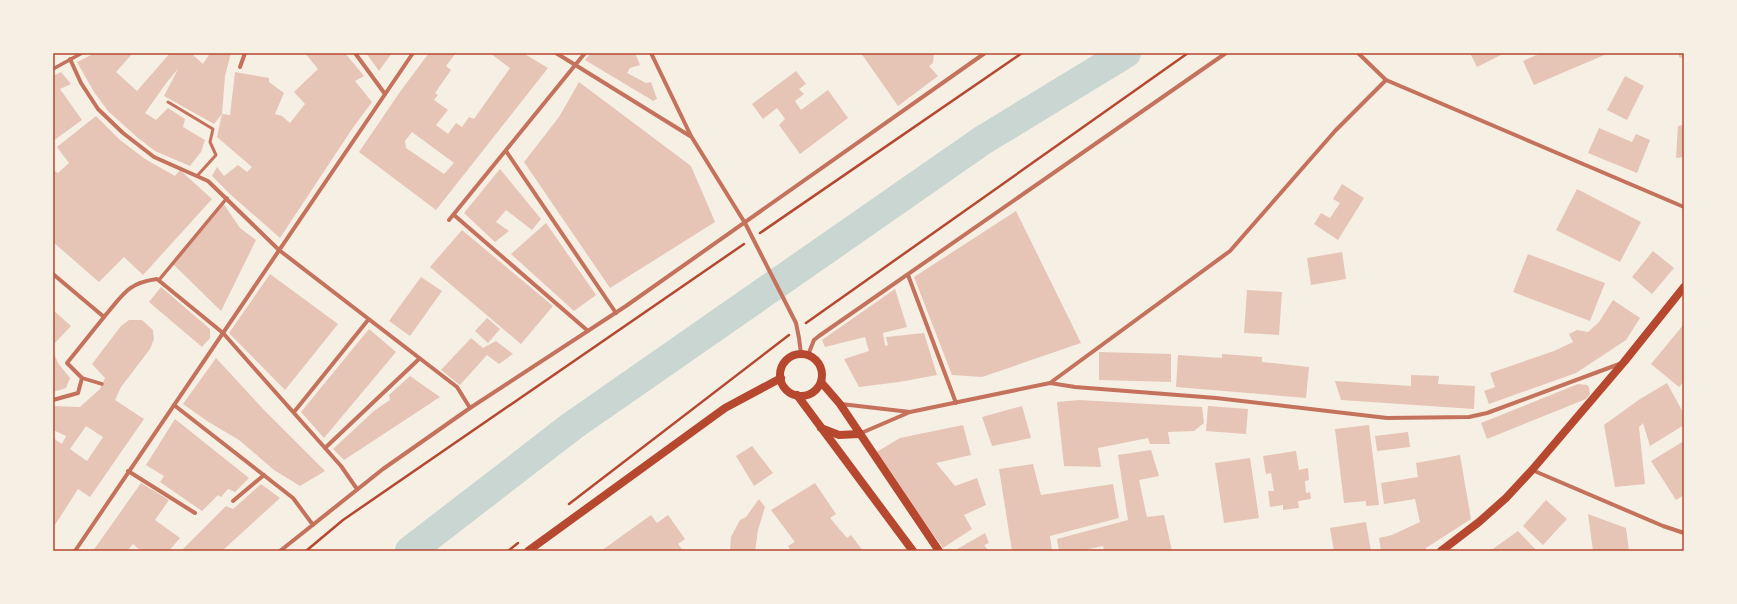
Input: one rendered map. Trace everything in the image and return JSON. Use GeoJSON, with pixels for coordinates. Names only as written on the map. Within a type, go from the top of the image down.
{"type":"FeatureCollection","features":[{"type":"Feature","properties":{"kind":"main road"},"geometry":{"type":"LineString","coordinates":[[1441,551],[1479,522],[1506,498],[1532,470],[1624,362],[1684,287]]}},
{"type":"Feature","properties":{"kind":"main road"},"geometry":{"type":"LineString","coordinates":[[795,355],[804,355],[814,358],[821,368],[821,382],[814,391],[803,396],[797,395],[786,389],[781,378],[781,372],[785,362],[795,355]]}},
{"type":"Feature","properties":{"kind":"main road"},"geometry":{"type":"LineString","coordinates":[[529,551],[725,408],[781,378]]}},
{"type":"Feature","properties":{"kind":"main road"},"geometry":{"type":"LineString","coordinates":[[821,382],[840,404],[939,551]]}},
{"type":"Feature","properties":{"kind":"main road"},"geometry":{"type":"LineString","coordinates":[[797,395],[820,428],[913,551]]}},
{"type":"Feature","properties":{"kind":"main road"},"geometry":{"type":"LineString","coordinates":[[820,428],[839,435],[859,434]]}},
{"type":"Feature","properties":{"kind":"street"},"geometry":{"type":"LineString","coordinates":[[53,69],[82,53]]}},
{"type":"Feature","properties":{"kind":"street"},"geometry":{"type":"LineString","coordinates":[[240,67],[245,53]]}},
{"type":"Feature","properties":{"kind":"street"},"geometry":{"type":"LineString","coordinates":[[355,53],[385,94]]}},
{"type":"Feature","properties":{"kind":"street"},"geometry":{"type":"LineString","coordinates":[[75,551],[413,53]]}},
{"type":"Feature","properties":{"kind":"street"},"geometry":{"type":"LineString","coordinates":[[556,53],[691,136]]}},
{"type":"Feature","properties":{"kind":"street"},"geometry":{"type":"LineString","coordinates":[[449,220],[585,53]]}},
{"type":"Feature","properties":{"kind":"street"},"geometry":{"type":"LineString","coordinates":[[651,53],[691,136],[745,223],[796,323],[804,355]]}},
{"type":"Feature","properties":{"kind":"street"},"geometry":{"type":"LineString","coordinates":[[280,551],[382,470],[470,408],[616,313],[984,53]]}},
{"type":"Feature","properties":{"kind":"street"},"geometry":{"type":"LineString","coordinates":[[804,355],[814,340],[1226,53]]}},
{"type":"Feature","properties":{"kind":"street"},"geometry":{"type":"LineString","coordinates":[[1358,53],[1386,80],[1684,207]]}},
{"type":"Feature","properties":{"kind":"street"},"geometry":{"type":"LineString","coordinates":[[70,59],[82,83],[98,109],[123,133],[154,157],[208,181],[279,250],[457,387],[470,408]]}},
{"type":"Feature","properties":{"kind":"street"},"geometry":{"type":"LineString","coordinates":[[1050,383],[1230,251],[1335,131],[1386,80]]}},
{"type":"Feature","properties":{"kind":"street"},"geometry":{"type":"LineString","coordinates":[[506,151],[616,313]]}},
{"type":"Feature","properties":{"kind":"street"},"geometry":{"type":"LineString","coordinates":[[160,280],[227,198]]}},
{"type":"Feature","properties":{"kind":"street"},"geometry":{"type":"LineString","coordinates":[[454,215],[588,331]]}},
{"type":"Feature","properties":{"kind":"street"},"geometry":{"type":"LineString","coordinates":[[53,274],[104,317]]}},
{"type":"Feature","properties":{"kind":"street"},"geometry":{"type":"LineString","coordinates":[[908,275],[956,403]]}},
{"type":"Feature","properties":{"kind":"street"},"geometry":{"type":"LineString","coordinates":[[102,384],[82,378],[67,363],[131,286],[144,280],[160,280],[223,333],[342,466],[357,490]]}},
{"type":"Feature","properties":{"kind":"street"},"geometry":{"type":"LineString","coordinates":[[294,412],[368,320]]}},
{"type":"Feature","properties":{"kind":"street"},"geometry":{"type":"LineString","coordinates":[[326,448],[419,359]]}},
{"type":"Feature","properties":{"kind":"street"},"geometry":{"type":"LineString","coordinates":[[859,434],[910,412],[1050,383],[1075,388],[1230,400],[1387,418],[1469,417],[1487,413],[1624,362]]}},
{"type":"Feature","properties":{"kind":"street"},"geometry":{"type":"LineString","coordinates":[[53,400],[78,393],[82,378]]}},
{"type":"Feature","properties":{"kind":"street"},"geometry":{"type":"LineString","coordinates":[[840,404],[910,412]]}},
{"type":"Feature","properties":{"kind":"street"},"geometry":{"type":"LineString","coordinates":[[174,405],[293,498],[313,525]]}},
{"type":"Feature","properties":{"kind":"street"},"geometry":{"type":"LineString","coordinates":[[1532,470],[1663,526],[1684,533]]}},
{"type":"Feature","properties":{"kind":"street"},"geometry":{"type":"LineString","coordinates":[[128,471],[195,513]]}},
{"type":"Feature","properties":{"kind":"street"},"geometry":{"type":"LineString","coordinates":[[233,501],[264,475]]}},
{"type":"Feature","properties":{"kind":"lane"},"geometry":{"type":"LineString","coordinates":[[168,102],[213,129],[210,142],[216,155],[197,176]]}},
{"type":"Feature","properties":{"kind":"path"},"geometry":{"type":"LineString","coordinates":[[306,551],[343,520],[1022,53]]}},
{"type":"Feature","properties":{"kind":"path"},"geometry":{"type":"LineString","coordinates":[[564,508],[797,329],[1188,53]]}},
{"type":"Feature","properties":{"kind":"path"},"geometry":{"type":"LineString","coordinates":[[508,551],[520,541]]}},
{"type":"Feature","properties":{"kind":"building"},"geometry":{"type":"Polygon","coordinates":[[[95,53],[133,53],[116,72],[137,91],[170,53],[194,53],[193,55],[203,64],[210,53],[231,53],[225,76],[222,114],[214,124],[164,96],[178,69],[145,113],[156,120],[168,108],[185,119],[183,127],[205,140],[201,152],[190,166],[155,151],[108,111],[94,92],[77,62],[95,53]]]}},
{"type":"Feature","properties":{"kind":"building"},"geometry":{"type":"Polygon","coordinates":[[[305,53],[345,53],[364,76],[355,81],[372,102],[352,129],[280,238],[212,176],[217,167],[224,176],[238,165],[247,172],[252,167],[217,137],[222,114],[230,115],[235,72],[269,78],[269,82],[284,93],[275,114],[282,116],[290,123],[305,104],[294,92],[318,69],[305,53]]]}},
{"type":"Feature","properties":{"kind":"building"},"geometry":{"type":"Polygon","coordinates":[[[366,53],[392,53],[379,71],[366,53]]]}},
{"type":"Feature","properties":{"kind":"building"},"geometry":{"type":"Polygon","coordinates":[[[429,53],[456,53],[446,66],[451,70],[435,93],[438,95],[434,100],[448,110],[436,125],[448,134],[456,123],[462,127],[469,117],[474,119],[510,68],[490,53],[523,53],[548,68],[436,210],[359,152],[402,89],[429,53]],[[412,132],[405,141],[406,148],[444,174],[454,163],[412,132]]]}},
{"type":"Feature","properties":{"kind":"building"},"geometry":{"type":"Polygon","coordinates":[[[591,53],[635,53],[640,65],[630,68],[627,73],[646,83],[651,82],[657,99],[653,101],[585,60],[591,53]]]}},
{"type":"Feature","properties":{"kind":"building"},"geometry":{"type":"Polygon","coordinates":[[[861,53],[934,53],[933,63],[929,66],[938,76],[898,106],[861,53]]]}},
{"type":"Feature","properties":{"kind":"building"},"geometry":{"type":"Polygon","coordinates":[[[1470,53],[1502,53],[1503,54],[1477,67],[1470,53]]]}},
{"type":"Feature","properties":{"kind":"building"},"geometry":{"type":"Polygon","coordinates":[[[1541,53],[1609,53],[1534,85],[1523,61],[1541,53]]]}},
{"type":"Feature","properties":{"kind":"building"},"geometry":{"type":"Polygon","coordinates":[[[1679,53],[1684,53],[1684,59],[1679,57],[1679,53]]]}},
{"type":"Feature","properties":{"kind":"building"},"geometry":{"type":"Polygon","coordinates":[[[796,71],[806,84],[799,89],[804,94],[795,101],[801,110],[828,90],[848,118],[800,154],[779,125],[785,119],[777,108],[763,119],[752,104],[796,71]]]}},
{"type":"Feature","properties":{"kind":"building"},"geometry":{"type":"Polygon","coordinates":[[[61,72],[71,84],[60,89],[82,120],[53,141],[53,76],[61,72]]]}},
{"type":"Feature","properties":{"kind":"building"},"geometry":{"type":"Polygon","coordinates":[[[1625,76],[1644,86],[1627,120],[1607,110],[1625,76]]]}},
{"type":"Feature","properties":{"kind":"building"},"geometry":{"type":"Polygon","coordinates":[[[579,82],[691,166],[715,222],[610,288],[524,162],[559,117],[579,82]]]}},
{"type":"Feature","properties":{"kind":"building"},"geometry":{"type":"Polygon","coordinates":[[[96,116],[120,140],[145,159],[175,176],[180,170],[212,199],[143,275],[124,257],[99,282],[53,242],[53,170],[58,173],[69,163],[57,147],[96,116]]]}},
{"type":"Feature","properties":{"kind":"building"},"geometry":{"type":"Polygon","coordinates":[[[1684,125],[1684,157],[1676,158],[1678,126],[1684,125]]]}},
{"type":"Feature","properties":{"kind":"building"},"geometry":{"type":"Polygon","coordinates":[[[1599,128],[1632,142],[1636,134],[1650,140],[1637,173],[1588,153],[1599,128]]]}},
{"type":"Feature","properties":{"kind":"building"},"geometry":{"type":"Polygon","coordinates":[[[500,169],[541,219],[532,230],[506,210],[496,222],[509,231],[495,242],[464,213],[500,169]]]}},
{"type":"Feature","properties":{"kind":"building"},"geometry":{"type":"Polygon","coordinates":[[[1342,184],[1364,198],[1338,240],[1314,224],[1321,213],[1330,218],[1340,203],[1333,199],[1342,184]]]}},
{"type":"Feature","properties":{"kind":"building"},"geometry":{"type":"Polygon","coordinates":[[[1577,189],[1641,222],[1620,262],[1556,230],[1577,189]]]}},
{"type":"Feature","properties":{"kind":"building"},"geometry":{"type":"Polygon","coordinates":[[[223,203],[240,228],[256,240],[221,311],[173,264],[223,203]]]}},
{"type":"Feature","properties":{"kind":"building"},"geometry":{"type":"Polygon","coordinates":[[[1016,211],[1081,343],[982,377],[952,375],[914,277],[1016,211]]]}},
{"type":"Feature","properties":{"kind":"building"},"geometry":{"type":"Polygon","coordinates":[[[546,223],[596,295],[574,311],[511,254],[546,223]]]}},
{"type":"Feature","properties":{"kind":"building"},"geometry":{"type":"Polygon","coordinates":[[[462,230],[553,306],[521,344],[430,267],[462,230]]]}},
{"type":"Feature","properties":{"kind":"building"},"geometry":{"type":"Polygon","coordinates":[[[1653,251],[1674,268],[1652,294],[1632,277],[1653,251]]]}},
{"type":"Feature","properties":{"kind":"building"},"geometry":{"type":"Polygon","coordinates":[[[1342,252],[1346,279],[1311,285],[1307,258],[1342,252]]]}},
{"type":"Feature","properties":{"kind":"building"},"geometry":{"type":"Polygon","coordinates":[[[1528,254],[1605,283],[1590,321],[1513,292],[1528,254]]]}},
{"type":"Feature","properties":{"kind":"building"},"geometry":{"type":"Polygon","coordinates":[[[270,274],[338,324],[285,390],[229,333],[270,274]]]}},
{"type":"Feature","properties":{"kind":"building"},"geometry":{"type":"Polygon","coordinates":[[[421,277],[442,291],[410,336],[389,321],[421,277]]]}},
{"type":"Feature","properties":{"kind":"building"},"geometry":{"type":"Polygon","coordinates":[[[161,287],[210,329],[210,338],[202,347],[149,302],[161,287]]]}},
{"type":"Feature","properties":{"kind":"building"},"geometry":{"type":"Polygon","coordinates":[[[895,289],[907,327],[883,333],[885,346],[888,345],[886,337],[924,333],[937,375],[859,387],[844,359],[869,351],[865,337],[825,347],[822,340],[895,289]]]}},
{"type":"Feature","properties":{"kind":"building"},"geometry":{"type":"Polygon","coordinates":[[[1247,290],[1282,292],[1279,335],[1244,333],[1247,290]]]}},
{"type":"Feature","properties":{"kind":"building"},"geometry":{"type":"Polygon","coordinates":[[[1613,300],[1640,318],[1626,340],[1576,373],[1489,404],[1484,391],[1495,387],[1490,373],[1554,351],[1573,342],[1569,334],[1577,330],[1588,332],[1599,322],[1613,300]]]}},
{"type":"Feature","properties":{"kind":"building"},"geometry":{"type":"Polygon","coordinates":[[[53,310],[71,326],[53,345],[53,310]]]}},
{"type":"Feature","properties":{"kind":"building"},"geometry":{"type":"Polygon","coordinates":[[[487,318],[500,329],[488,343],[475,331],[487,318]]]}},
{"type":"Feature","properties":{"kind":"building"},"geometry":{"type":"Polygon","coordinates":[[[129,320],[142,320],[153,330],[154,339],[150,349],[121,387],[115,400],[144,419],[90,497],[78,489],[53,528],[53,438],[62,444],[66,436],[53,430],[53,406],[80,407],[100,389],[105,378],[92,364],[121,326],[129,320]],[[86,426],[70,449],[87,461],[103,437],[86,426]]]}},
{"type":"Feature","properties":{"kind":"building"},"geometry":{"type":"Polygon","coordinates":[[[1684,324],[1684,381],[1679,387],[1651,364],[1684,324]]]}},
{"type":"Feature","properties":{"kind":"building"},"geometry":{"type":"Polygon","coordinates":[[[369,329],[396,352],[324,438],[301,412],[369,329]]]}},
{"type":"Feature","properties":{"kind":"building"},"geometry":{"type":"Polygon","coordinates":[[[471,338],[483,348],[496,341],[513,354],[499,364],[487,355],[460,385],[441,370],[471,338]]]}},
{"type":"Feature","properties":{"kind":"building"},"geometry":{"type":"Polygon","coordinates":[[[53,351],[58,363],[70,378],[66,388],[53,392],[53,351]]]}},
{"type":"Feature","properties":{"kind":"building"},"geometry":{"type":"Polygon","coordinates":[[[1099,352],[1171,354],[1171,382],[1099,380],[1099,352]]]}},
{"type":"Feature","properties":{"kind":"building"},"geometry":{"type":"Polygon","coordinates":[[[1222,354],[1262,357],[1262,362],[1309,367],[1306,398],[1176,387],[1178,355],[1222,358],[1222,354]]]}},
{"type":"Feature","properties":{"kind":"building"},"geometry":{"type":"Polygon","coordinates":[[[216,358],[264,410],[325,471],[300,486],[274,470],[239,440],[207,421],[183,404],[216,358]]]}},
{"type":"Feature","properties":{"kind":"building"},"geometry":{"type":"Polygon","coordinates":[[[1411,375],[1439,376],[1438,384],[1475,386],[1474,409],[1341,400],[1335,381],[1411,386],[1411,375]]]}},
{"type":"Feature","properties":{"kind":"building"},"geometry":{"type":"Polygon","coordinates":[[[410,376],[440,397],[344,460],[333,449],[375,410],[390,400],[389,395],[410,376]]]}},
{"type":"Feature","properties":{"kind":"building"},"geometry":{"type":"Polygon","coordinates":[[[1667,383],[1684,414],[1684,425],[1650,446],[1643,423],[1639,427],[1645,484],[1615,487],[1604,425],[1640,399],[1667,383]]]}},
{"type":"Feature","properties":{"kind":"building"},"geometry":{"type":"Polygon","coordinates":[[[1578,384],[1587,385],[1589,387],[1590,394],[1586,399],[1487,439],[1481,423],[1578,384]]]}},
{"type":"Feature","properties":{"kind":"building"},"geometry":{"type":"Polygon","coordinates":[[[1079,400],[1202,407],[1204,423],[1194,431],[1168,432],[1170,444],[1150,444],[1148,438],[1098,448],[1101,467],[1064,466],[1057,402],[1079,400]]]}},
{"type":"Feature","properties":{"kind":"building"},"geometry":{"type":"Polygon","coordinates":[[[1022,406],[1031,438],[992,446],[982,417],[1022,406]]]}},
{"type":"Feature","properties":{"kind":"building"},"geometry":{"type":"Polygon","coordinates":[[[1208,406],[1248,409],[1246,434],[1206,431],[1208,406]]]}},
{"type":"Feature","properties":{"kind":"building"},"geometry":{"type":"Polygon","coordinates":[[[175,419],[249,478],[235,492],[228,489],[221,497],[218,495],[202,511],[160,482],[164,476],[146,465],[175,419]]]}},
{"type":"Feature","properties":{"kind":"building"},"geometry":{"type":"Polygon","coordinates":[[[963,425],[971,455],[936,463],[955,486],[977,478],[986,505],[964,515],[972,529],[943,548],[875,453],[900,438],[963,425]]]}},
{"type":"Feature","properties":{"kind":"building"},"geometry":{"type":"Polygon","coordinates":[[[1369,425],[1379,505],[1366,506],[1366,501],[1344,503],[1335,429],[1369,425]]]}},
{"type":"Feature","properties":{"kind":"building"},"geometry":{"type":"Polygon","coordinates":[[[1408,432],[1410,447],[1377,451],[1375,436],[1408,432]]]}},
{"type":"Feature","properties":{"kind":"building"},"geometry":{"type":"Polygon","coordinates":[[[1684,441],[1684,495],[1676,500],[1651,461],[1684,441]]]}},
{"type":"Feature","properties":{"kind":"building"},"geometry":{"type":"Polygon","coordinates":[[[752,446],[773,473],[754,486],[736,456],[752,446]]]}},
{"type":"Feature","properties":{"kind":"building"},"geometry":{"type":"Polygon","coordinates":[[[1151,450],[1159,476],[1139,480],[1147,517],[1164,515],[1172,551],[1104,551],[1103,546],[1079,551],[1059,551],[1057,539],[1128,520],[1118,455],[1151,450]]]}},
{"type":"Feature","properties":{"kind":"building"},"geometry":{"type":"Polygon","coordinates":[[[1296,451],[1299,470],[1308,468],[1309,480],[1305,481],[1306,493],[1310,492],[1311,499],[1298,501],[1299,508],[1283,510],[1283,505],[1270,507],[1268,491],[1274,491],[1271,473],[1266,474],[1263,456],[1296,451]]]}},
{"type":"Feature","properties":{"kind":"building"},"geometry":{"type":"Polygon","coordinates":[[[1460,455],[1471,519],[1426,548],[1426,551],[1381,551],[1379,538],[1392,535],[1420,522],[1415,499],[1384,504],[1381,483],[1418,477],[1416,463],[1460,455]]]}},
{"type":"Feature","properties":{"kind":"building"},"geometry":{"type":"Polygon","coordinates":[[[1250,458],[1259,518],[1224,523],[1215,463],[1250,458]]]}},
{"type":"Feature","properties":{"kind":"building"},"geometry":{"type":"Polygon","coordinates":[[[1033,464],[1041,495],[1113,484],[1119,518],[1050,536],[1052,551],[1012,551],[999,469],[1033,464]]]}},
{"type":"Feature","properties":{"kind":"building"},"geometry":{"type":"Polygon","coordinates":[[[141,483],[169,500],[155,520],[180,538],[169,551],[141,551],[133,544],[127,551],[93,551],[141,483]]]}},
{"type":"Feature","properties":{"kind":"building"},"geometry":{"type":"Polygon","coordinates":[[[815,483],[836,514],[830,518],[847,538],[851,535],[863,551],[791,551],[788,546],[795,542],[771,510],[815,483]]]}},
{"type":"Feature","properties":{"kind":"building"},"geometry":{"type":"Polygon","coordinates":[[[261,484],[280,498],[222,551],[181,551],[226,506],[233,509],[261,484]]]}},
{"type":"Feature","properties":{"kind":"building"},"geometry":{"type":"Polygon","coordinates":[[[759,499],[765,507],[758,530],[755,551],[730,551],[731,537],[740,520],[746,517],[759,499]]]}},
{"type":"Feature","properties":{"kind":"building"},"geometry":{"type":"Polygon","coordinates":[[[1546,500],[1567,519],[1543,545],[1523,526],[1546,500]]]}},
{"type":"Feature","properties":{"kind":"building"},"geometry":{"type":"Polygon","coordinates":[[[1588,514],[1626,528],[1629,551],[1593,551],[1588,514]]]}},
{"type":"Feature","properties":{"kind":"building"},"geometry":{"type":"Polygon","coordinates":[[[651,515],[657,523],[668,515],[685,539],[678,544],[683,551],[601,551],[651,515]]]}},
{"type":"Feature","properties":{"kind":"building"},"geometry":{"type":"Polygon","coordinates":[[[1366,522],[1371,551],[1334,551],[1330,528],[1366,522]]]}},
{"type":"Feature","properties":{"kind":"building"},"geometry":{"type":"Polygon","coordinates":[[[1518,531],[1537,551],[1490,551],[1518,531]]]}},
{"type":"Feature","properties":{"kind":"building"},"geometry":{"type":"Polygon","coordinates":[[[985,533],[989,543],[984,545],[989,551],[954,551],[985,533]]]}},
{"type":"Feature","properties":{"kind":"waterway"},"geometry":{"type":"LineString","coordinates":[[410,551],[572,426],[983,140],[1126,53]]}}]}
